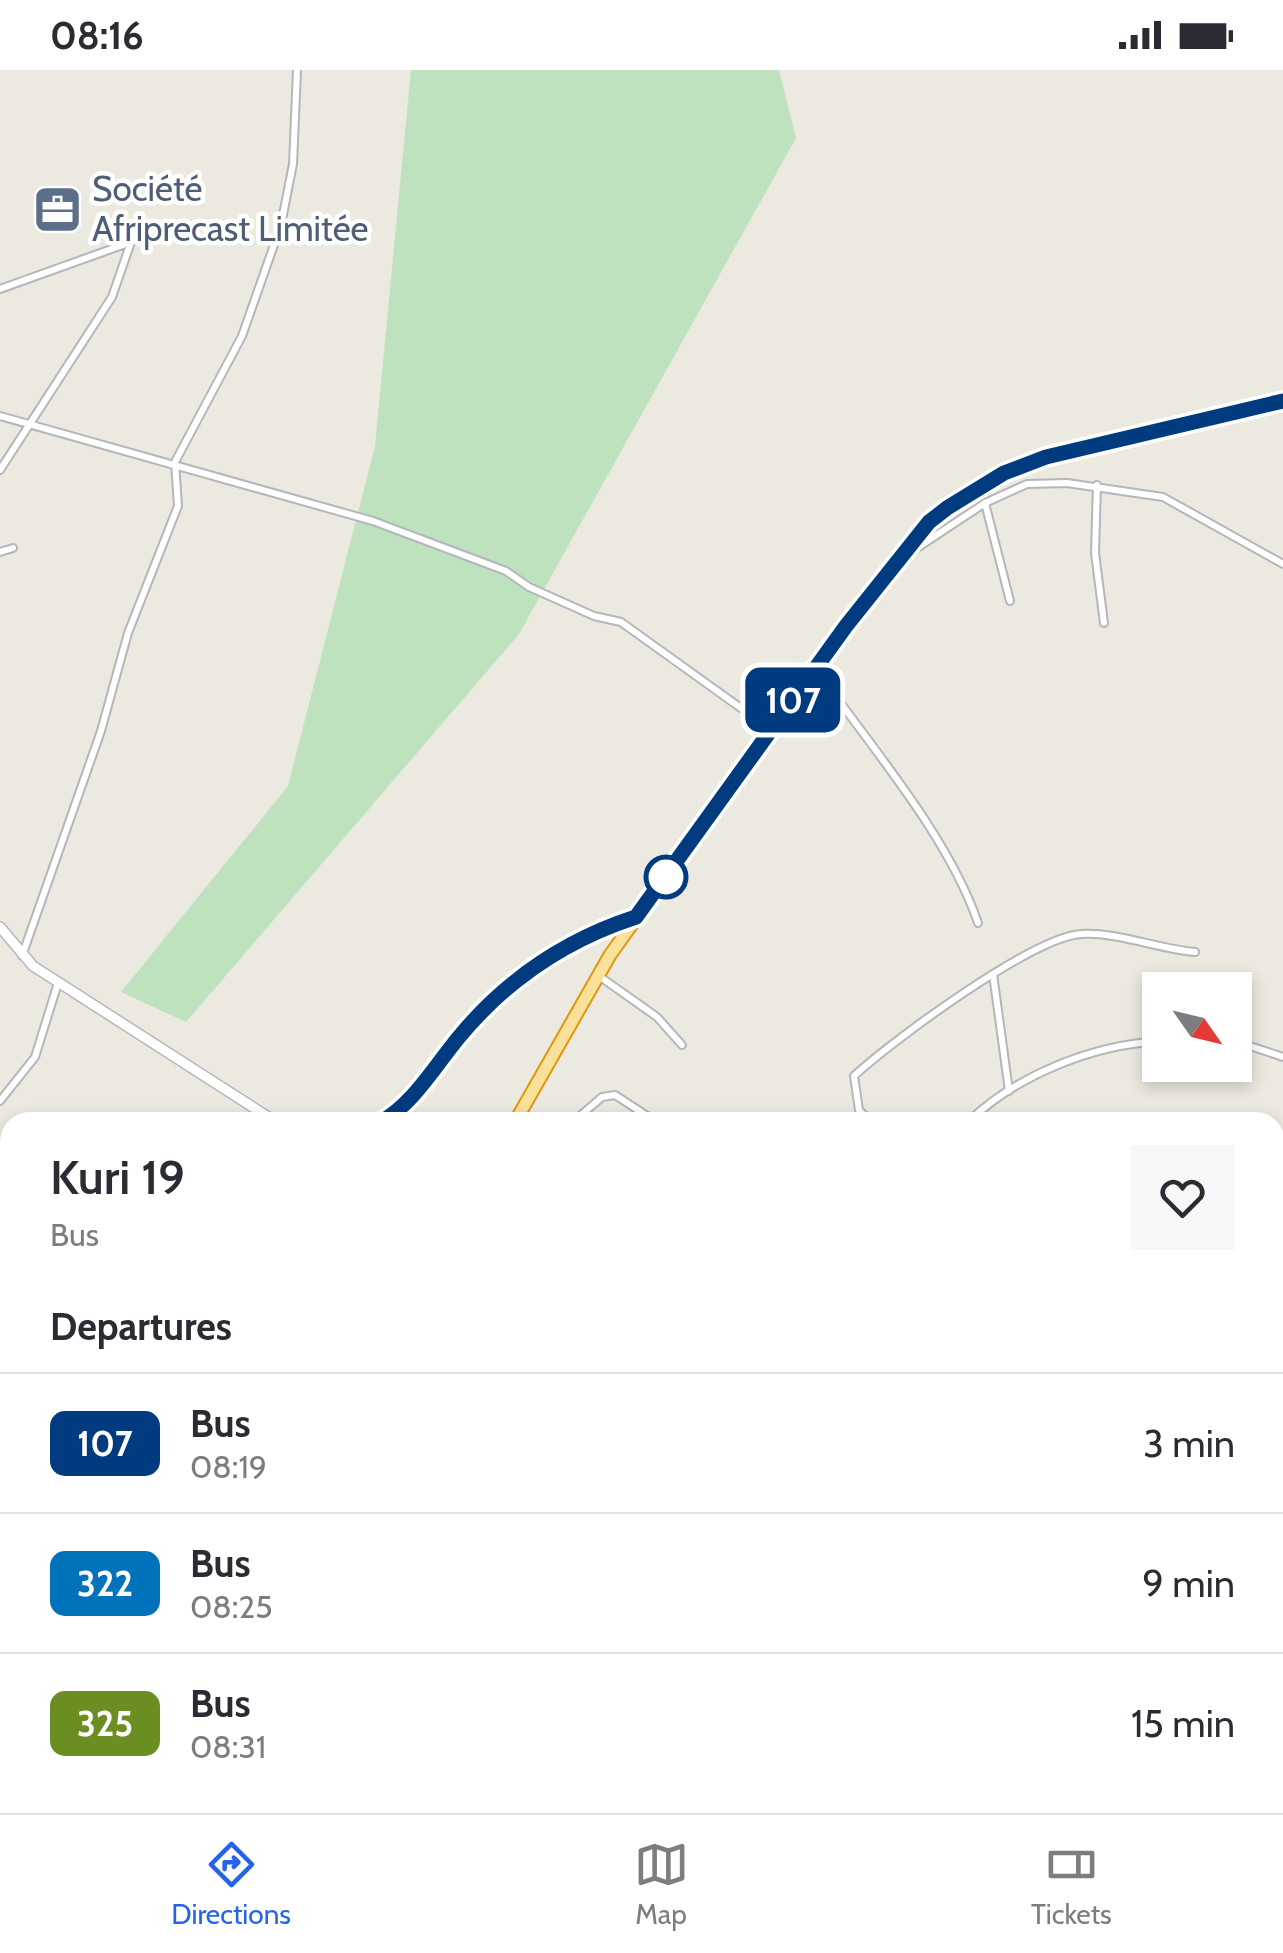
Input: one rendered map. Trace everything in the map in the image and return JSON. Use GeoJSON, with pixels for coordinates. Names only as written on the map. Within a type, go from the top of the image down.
{"type":"FeatureCollection","features":[{"type":"Feature","properties":{"kind":"highway"},"geometry":{"type":"LineString","coordinates":[[521,1112],[598,975],[636,917],[816,668],[929,522],[1004,473],[1046,457],[1283,401]]}},
{"type":"Feature","properties":{"kind":"main road"},"geometry":{"type":"LineString","coordinates":[[395,1112],[467,1027],[523,974],[586,936],[636,917]]}},
{"type":"Feature","properties":{"kind":"main road"},"geometry":{"type":"LineString","coordinates":[[0,927],[22,956],[58,983],[260,1112]]}},
{"type":"Feature","properties":{"kind":"street"},"geometry":{"type":"LineString","coordinates":[[22,956],[101,732],[128,633],[178,506],[175,462],[242,336],[281,226],[293,164],[297,70]]}},
{"type":"Feature","properties":{"kind":"street"},"geometry":{"type":"LineString","coordinates":[[0,289],[131,242],[112,297],[0,470]]}},
{"type":"Feature","properties":{"kind":"street"},"geometry":{"type":"LineString","coordinates":[[0,416],[29,427],[175,462],[373,521],[506,571],[529,587],[560,596],[594,616],[621,622],[771,730]]}},
{"type":"Feature","properties":{"kind":"street"},"geometry":{"type":"LineString","coordinates":[[898,559],[919,550],[985,503],[1034,482],[1097,485],[1170,500],[1283,564]]}},
{"type":"Feature","properties":{"kind":"street"},"geometry":{"type":"LineString","coordinates":[[1097,485],[1095,554],[1104,623]]}},
{"type":"Feature","properties":{"kind":"street"},"geometry":{"type":"LineString","coordinates":[[985,503],[1010,601]]}},
{"type":"Feature","properties":{"kind":"street"},"geometry":{"type":"LineString","coordinates":[[0,552],[12,548]]}},
{"type":"Feature","properties":{"kind":"street"},"geometry":{"type":"LineString","coordinates":[[816,668],[918,813],[971,902],[978,923]]}},
{"type":"Feature","properties":{"kind":"street"},"geometry":{"type":"LineString","coordinates":[[861,1112],[854,1076],[993,974],[1077,934],[1196,952]]}},
{"type":"Feature","properties":{"kind":"street"},"geometry":{"type":"LineString","coordinates":[[993,974],[1010,1090]]}},
{"type":"Feature","properties":{"kind":"street"},"geometry":{"type":"LineString","coordinates":[[598,975],[657,1017],[682,1044]]}},
{"type":"Feature","properties":{"kind":"street"},"geometry":{"type":"LineString","coordinates":[[0,1101],[35,1057],[58,983]]}},
{"type":"Feature","properties":{"kind":"street"},"geometry":{"type":"LineString","coordinates":[[981,1112],[1010,1090],[1076,1057],[1142,1044]]}},
{"type":"Feature","properties":{"kind":"street"},"geometry":{"type":"LineString","coordinates":[[1252,1047],[1283,1057]]}},
{"type":"Feature","properties":{"kind":"street"},"geometry":{"type":"LineString","coordinates":[[584,1112],[602,1098],[615,1096],[641,1112]]}},
{"type":"Feature","properties":{"kind":"green space"},"geometry":{"type":"Polygon","coordinates":[[[411,70],[779,70],[796,138],[519,634],[186,1022],[121,992],[288,786],[375,446],[411,70]]]}},
{"type":"Feature","properties":{"kind":"bus line","name":"107"},"geometry":{"type":"LineString","coordinates":[[396,1112],[467,1027],[523,974],[600,929],[636,917],[846,626],[929,522],[971,490],[1046,457],[1283,401]]}},
{"type":"Feature","properties":{"kind":"place","name":"Société Afriprecast Limitée"},"geometry":{"type":"Point","coordinates":[57,209]}}]}
